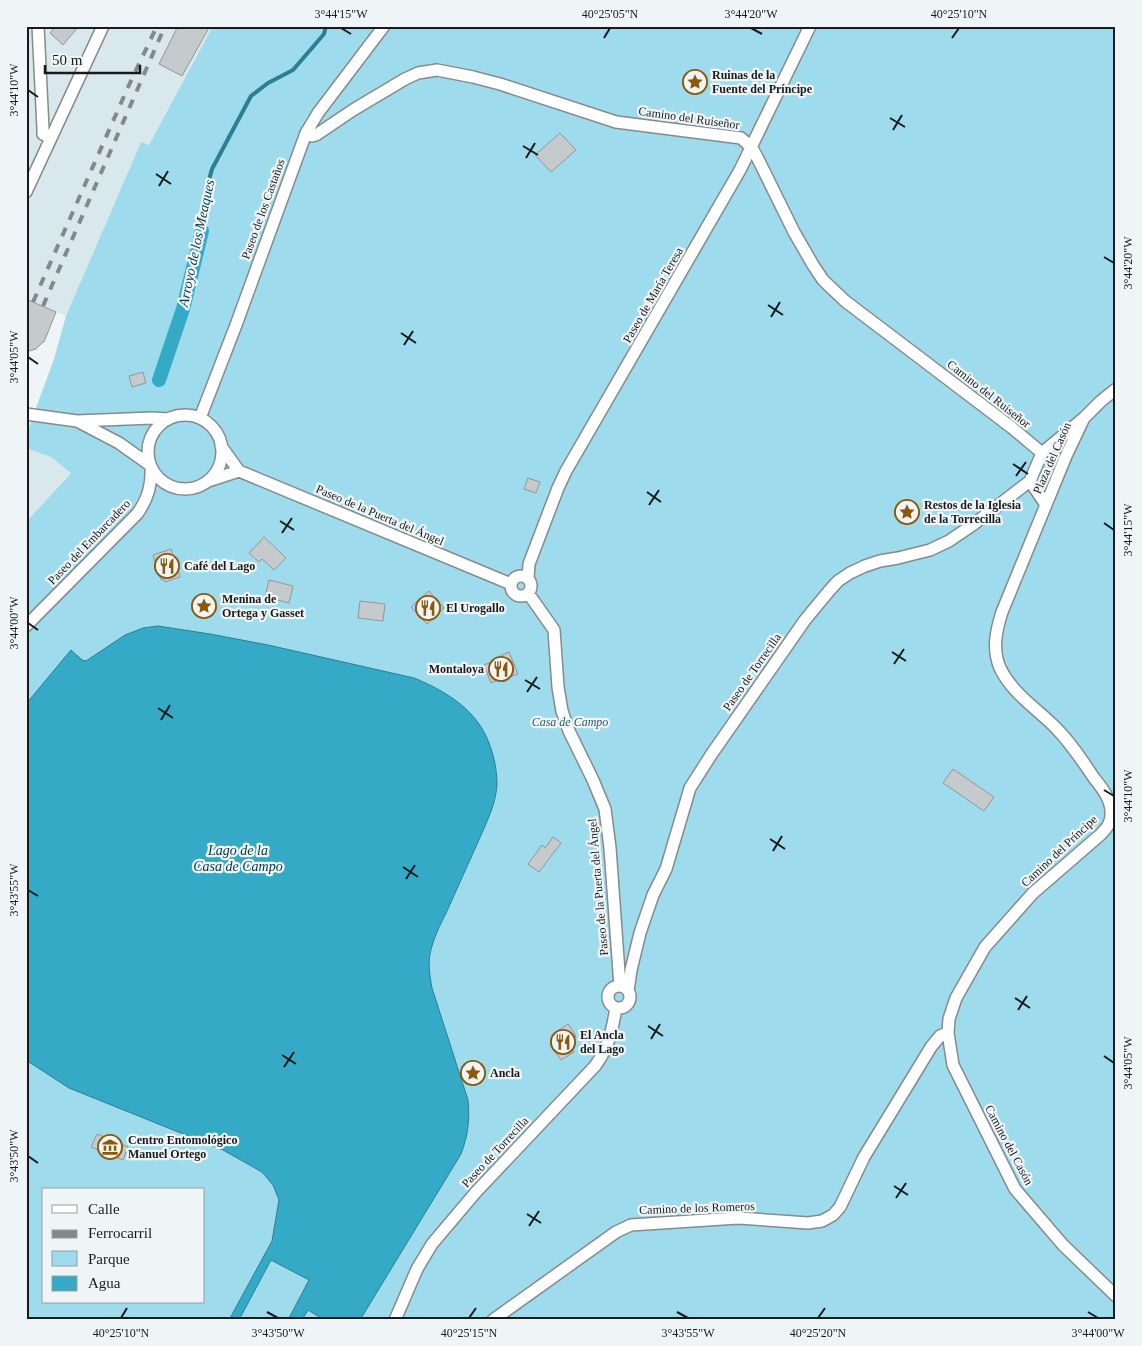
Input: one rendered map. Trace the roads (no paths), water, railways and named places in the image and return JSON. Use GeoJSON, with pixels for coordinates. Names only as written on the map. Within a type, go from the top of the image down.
{"type":"FeatureCollection","features":[{"type":"Feature","properties":{"kind":"street"},"geometry":{"type":"LineString","coordinates":[[38,26],[43,134],[51,138]]}},
{"type":"Feature","properties":{"kind":"street"},"geometry":{"type":"LineString","coordinates":[[26,192],[103,26]]}},
{"type":"Feature","properties":{"kind":"street","name":"Paseo de los Castaños"},"geometry":{"type":"LineString","coordinates":[[200,418],[306,133],[318,113],[384,26]]}},
{"type":"Feature","properties":{"kind":"street","name":"Paseo de María Teresa"},"geometry":{"type":"LineString","coordinates":[[528,579],[529,564],[566,471],[740,170],[810,26]]}},
{"type":"Feature","properties":{"kind":"street","name":"Camino del Ruiseñor"},"geometry":{"type":"LineString","coordinates":[[306,133],[312,136],[316,135],[352,110],[405,79],[418,73],[437,70],[500,84],[616,122],[741,138],[752,148],[794,232],[823,280],[845,301],[1003,421],[1042,453]]}},
{"type":"Feature","properties":{"kind":"street"},"geometry":{"type":"LineString","coordinates":[[1084,418],[1116,389]]}},
{"type":"Feature","properties":{"kind":"street"},"geometry":{"type":"LineString","coordinates":[[26,414],[77,422],[152,418],[168,419],[182,415],[200,418],[214,430],[221,446],[239,471],[193,487],[177,488],[163,481],[151,466],[119,443],[77,422]]}},
{"type":"Feature","properties":{"kind":"street","name":"Plaza del Casón"},"geometry":{"type":"LineString","coordinates":[[1046,505],[1030,481],[1042,453],[1084,418]]}},
{"type":"Feature","properties":{"kind":"street","name":"Plaza del Casón"},"geometry":{"type":"LineString","coordinates":[[1046,505],[1084,418]]}},
{"type":"Feature","properties":{"kind":"street"},"geometry":{"type":"LineString","coordinates":[[151,466],[148,450],[152,436],[157,428],[168,419]]}},
{"type":"Feature","properties":{"kind":"street"},"geometry":{"type":"LineString","coordinates":[[206,481],[214,474],[218,466],[221,446]]}},
{"type":"Feature","properties":{"kind":"street","name":"Paseo del Embarcadero"},"geometry":{"type":"LineString","coordinates":[[26,626],[137,514],[146,501],[149,492],[151,466]]}},
{"type":"Feature","properties":{"kind":"street","name":"Paseo de la Puerta del Ángel"},"geometry":{"type":"LineString","coordinates":[[239,471],[511,584]]}},
{"type":"Feature","properties":{"kind":"street","name":"Paseo de Torrecilla"},"geometry":{"type":"LineString","coordinates":[[624,988],[653,894],[666,869],[690,788],[711,754],[805,620],[829,590],[850,573],[865,566],[930,550],[949,541],[1030,481]]}},
{"type":"Feature","properties":{"kind":"street","name":"Camino del Príncipe"},"geometry":{"type":"LineString","coordinates":[[948,1033],[949,1019],[956,998],[985,947],[1033,893],[1104,831],[1112,815],[1108,799],[1087,767],[1059,731],[1016,691],[1005,677],[996,652],[995,639],[1002,612],[1046,505]]}},
{"type":"Feature","properties":{"kind":"street"},"geometry":{"type":"LineString","coordinates":[[524,577],[528,579],[531,587],[528,593],[520,596],[516,595],[511,588],[514,579],[524,577]]}},
{"type":"Feature","properties":{"kind":"street","name":"Paseo de la Puerta del Ángel"},"geometry":{"type":"LineString","coordinates":[[528,593],[554,630],[558,687],[562,711],[569,731],[605,809],[624,988]]}},
{"type":"Feature","properties":{"kind":"street","name":"Paseo de Torrecilla"},"geometry":{"type":"LineString","coordinates":[[614,987],[624,988],[630,997],[628,1003],[623,1007],[616,1008],[609,1002],[609,992],[614,987]]}},
{"type":"Feature","properties":{"kind":"street","name":"Paseo de Torrecilla"},"geometry":{"type":"LineString","coordinates":[[395,1320],[417,1269],[432,1244],[476,1192],[600,1058],[610,1038],[616,1008]]}},
{"type":"Feature","properties":{"kind":"street","name":"Camino del Casón"},"geometry":{"type":"LineString","coordinates":[[948,1033],[953,1064],[1015,1189],[1063,1245],[1116,1296]]}},
{"type":"Feature","properties":{"kind":"street","name":"Camino de los Romeros"},"geometry":{"type":"LineString","coordinates":[[493,1320],[616,1232],[631,1225],[738,1218],[808,1223],[822,1221],[832,1215],[840,1207],[864,1157],[931,1047],[940,1036],[948,1033]]}},
{"type":"Feature","properties":{"kind":"water","name":"Lago de la Casa de Campo"},"geometry":{"type":"Polygon","coordinates":[[[158,626],[268,645],[414,678],[438,689],[468,711],[484,731],[492,753],[496,768],[497,784],[493,807],[437,932],[429,958],[432,988],[468,1100],[469,1121],[467,1134],[461,1154],[360,1320],[324,1320],[308,1310],[302,1320],[288,1320],[309,1280],[271,1260],[240,1318],[242,1320],[229,1320],[272,1241],[279,1200],[273,1185],[262,1172],[223,1150],[69,1088],[26,1060],[26,704],[71,650],[82,660],[86,661],[125,635],[143,628],[158,626]]]}},
{"type":"Feature","properties":{"kind":"waterway","name":"Arroyo de los Meaques"},"geometry":{"type":"LineString","coordinates":[[202,231],[207,187],[212,169],[251,96],[268,83],[293,70],[324,34],[326,26]]}},
{"type":"Feature","properties":{"kind":"waterway","name":"Arroyo de los Meaques"},"geometry":{"type":"LineString","coordinates":[[159,380],[183,309],[202,231]]}},
{"type":"Feature","properties":{"kind":"railway"},"geometry":{"type":"LineString","coordinates":[[33,302],[157,26]]}},
{"type":"Feature","properties":{"kind":"railway"},"geometry":{"type":"LineString","coordinates":[[43,306],[165,26]]}},
{"type":"Feature","properties":{"kind":"place","name":"Ruinas de la Fuente del Príncipe"},"geometry":{"type":"Point","coordinates":[695,82]}},
{"type":"Feature","properties":{"kind":"place","name":"Restos de la Iglesia de la Torrecilla"},"geometry":{"type":"Point","coordinates":[907,512]}},
{"type":"Feature","properties":{"kind":"place","name":"Café del Lago"},"geometry":{"type":"Point","coordinates":[167,566]}},
{"type":"Feature","properties":{"kind":"place","name":"Menina de Ortega y Gasset"},"geometry":{"type":"Point","coordinates":[204,606]}},
{"type":"Feature","properties":{"kind":"place","name":"El Urogallo"},"geometry":{"type":"Point","coordinates":[428,608]}},
{"type":"Feature","properties":{"kind":"place","name":"Montaloya"},"geometry":{"type":"Point","coordinates":[501,669]}},
{"type":"Feature","properties":{"kind":"place","name":"El Ancla del Lago"},"geometry":{"type":"Point","coordinates":[563,1042]}},
{"type":"Feature","properties":{"kind":"place","name":"Ancla"},"geometry":{"type":"Point","coordinates":[473,1073]}},
{"type":"Feature","properties":{"kind":"place","name":"Centro Entomológico Manuel Ortego"},"geometry":{"type":"Point","coordinates":[110,1147]}},
{"type":"Feature","properties":{"kind":"park label","name":"Casa de Campo"},"geometry":{"type":"Point","coordinates":[570,722]}}]}
